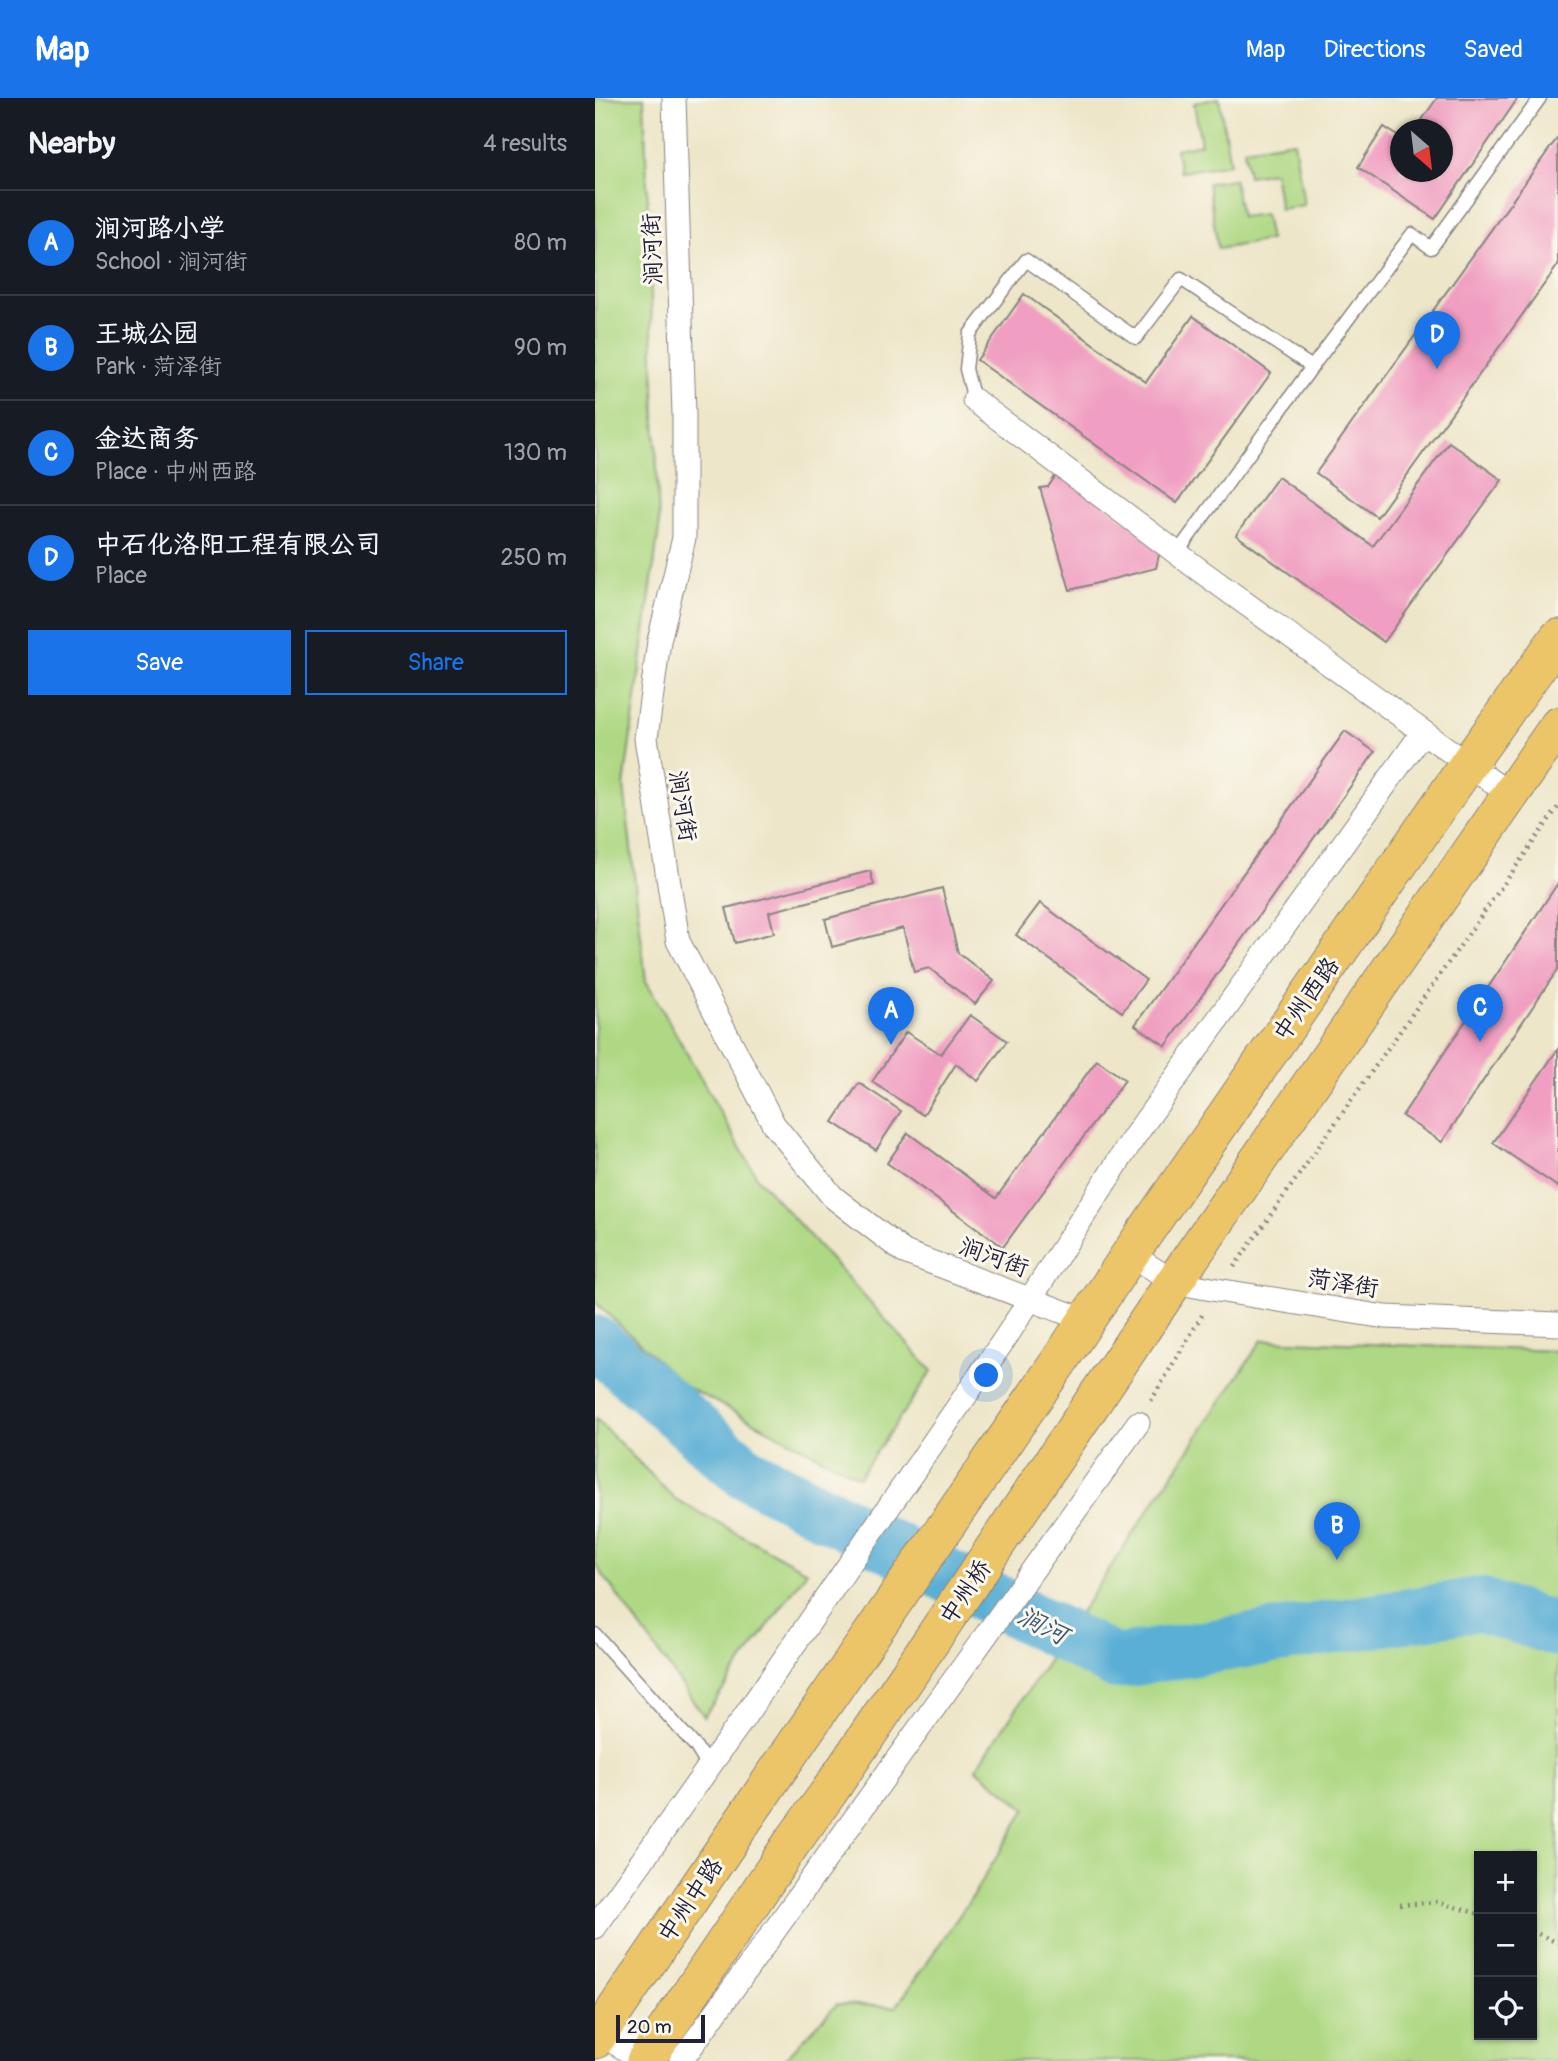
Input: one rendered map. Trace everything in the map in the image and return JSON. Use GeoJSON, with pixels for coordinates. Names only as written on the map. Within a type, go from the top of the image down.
{"type":"FeatureCollection","features":[{"type":"Feature","properties":{"kind":"main road","name":"中州西路"},"geometry":{"type":"LineString","coordinates":[[786,1760],[1130,1254],[1558,638]]}},
{"type":"Feature","properties":{"kind":"main road","name":"中州西路"},"geometry":{"type":"LineString","coordinates":[[1100,1393],[1558,726]]}},
{"type":"Feature","properties":{"kind":"main road","name":"中州桥"},"geometry":{"type":"LineString","coordinates":[[622,2049],[791,1844],[829,1792],[1100,1393]]}},
{"type":"Feature","properties":{"kind":"main road","name":"中州中路"},"geometry":{"type":"LineString","coordinates":[[622,2049],[786,1760]]}},
{"type":"Feature","properties":{"kind":"street","name":"涧河街"},"geometry":{"type":"LineString","coordinates":[[674,98],[684,415],[684,538],[659,641],[646,738],[678,941],[774,1125],[833,1197],[904,1252],[1085,1320]]}},
{"type":"Feature","properties":{"kind":"street"},"geometry":{"type":"LineString","coordinates":[[974,400],[1177,553],[1509,794]]}},
{"type":"Feature","properties":{"kind":"street"},"geometry":{"type":"LineString","coordinates":[[595,1927],[709,1768],[1006,1337],[1134,1138],[1423,732]]}},
{"type":"Feature","properties":{"kind":"street","name":"菏泽街"},"geometry":{"type":"LineString","coordinates":[[1130,1254],[1174,1282],[1217,1290],[1385,1317],[1558,1324]]}},
{"type":"Feature","properties":{"kind":"street"},"geometry":{"type":"LineString","coordinates":[[622,2049],[861,1811],[1138,1423]]}},
{"type":"Feature","properties":{"kind":"lane"},"geometry":{"type":"LineString","coordinates":[[1177,553],[1412,234],[1431,248],[1540,98]]}},
{"type":"Feature","properties":{"kind":"lane"},"geometry":{"type":"LineString","coordinates":[[974,400],[966,369],[970,334],[1026,260],[1136,338],[1181,279],[1312,367]]}},
{"type":"Feature","properties":{"kind":"lane"},"geometry":{"type":"LineString","coordinates":[[595,1634],[696,1748],[709,1768]]}},
{"type":"Feature","properties":{"kind":"path"},"geometry":{"type":"LineString","coordinates":[[1138,1423],[1217,1290],[1558,807]]}},
{"type":"Feature","properties":{"kind":"path"},"geometry":{"type":"LineString","coordinates":[[1400,1905],[1438,1902],[1474,1913]]}},
{"type":"Feature","properties":{"kind":"path"},"geometry":{"type":"LineString","coordinates":[[1537,1933],[1558,1943]]}},
{"type":"Feature","properties":{"kind":"green space"},"geometry":{"type":"Polygon","coordinates":[[[595,98],[644,98],[659,529],[624,786],[646,981],[758,1179],[932,1371],[859,1477],[685,1386],[595,1302],[595,98]]]}},
{"type":"Feature","properties":{"kind":"green space"},"geometry":{"type":"Polygon","coordinates":[[[1219,98],[1230,164],[1180,172],[1176,149],[1201,144],[1194,103],[1219,98]]]}},
{"type":"Feature","properties":{"kind":"green space"},"geometry":{"type":"Polygon","coordinates":[[[1294,141],[1304,205],[1280,209],[1274,172],[1248,176],[1244,149],[1294,141]]]}},
{"type":"Feature","properties":{"kind":"green space"},"geometry":{"type":"Polygon","coordinates":[[[1234,179],[1241,217],[1265,214],[1270,240],[1218,249],[1208,183],[1234,179]]]}},
{"type":"Feature","properties":{"kind":"green space"},"geometry":{"type":"Polygon","coordinates":[[[1262,1340],[1558,1351],[1558,2061],[783,2061],[837,2004],[896,2007],[972,1897],[1026,1809],[976,1769],[1262,1340]]]}},
{"type":"Feature","properties":{"kind":"green space"},"geometry":{"type":"Polygon","coordinates":[[[595,1418],[675,1499],[807,1571],[704,1716],[595,1564],[595,1418]]]}},
{"type":"Feature","properties":{"kind":"building"},"geometry":{"type":"Polygon","coordinates":[[[1437,98],[1518,98],[1435,219],[1358,167],[1384,127],[1390,131],[1390,182],[1453,182],[1453,119],[1423,119],[1437,98]]]}},
{"type":"Feature","properties":{"kind":"building"},"geometry":{"type":"Polygon","coordinates":[[[1558,137],[1558,265],[1377,517],[1316,473],[1558,137]]]}},
{"type":"Feature","properties":{"kind":"building"},"geometry":{"type":"Polygon","coordinates":[[[1024,294],[1146,382],[1193,316],[1271,373],[1177,503],[977,360],[1024,294]]]}},
{"type":"Feature","properties":{"kind":"building"},"geometry":{"type":"Polygon","coordinates":[[[1449,442],[1502,480],[1384,642],[1236,535],[1278,477],[1373,546],[1449,442]]]}},
{"type":"Feature","properties":{"kind":"building"},"geometry":{"type":"Polygon","coordinates":[[[1059,471],[1161,546],[1156,568],[1070,590],[1040,488],[1048,487],[1059,471]]]}},
{"type":"Feature","properties":{"kind":"building"},"geometry":{"type":"Polygon","coordinates":[[[1345,731],[1375,752],[1166,1046],[1135,1025],[1345,731]]]}},
{"type":"Feature","properties":{"kind":"building"},"geometry":{"type":"Polygon","coordinates":[[[870,871],[874,885],[769,912],[774,933],[735,943],[726,908],[870,871]]]}},
{"type":"Feature","properties":{"kind":"building"},"geometry":{"type":"Polygon","coordinates":[[[1558,883],[1558,969],[1442,1142],[1402,1116],[1558,883]]]}},
{"type":"Feature","properties":{"kind":"building"},"geometry":{"type":"Polygon","coordinates":[[[942,888],[958,953],[994,981],[975,1004],[929,968],[914,972],[903,928],[832,947],[825,919],[942,888]]]}},
{"type":"Feature","properties":{"kind":"building"},"geometry":{"type":"Polygon","coordinates":[[[1040,903],[1146,980],[1122,1012],[1016,935],[1040,903]]]}},
{"type":"Feature","properties":{"kind":"building"},"geometry":{"type":"Polygon","coordinates":[[[970,1015],[1007,1041],[978,1081],[956,1064],[923,1115],[872,1082],[906,1032],[941,1054],[970,1015]]]}},
{"type":"Feature","properties":{"kind":"building"},"geometry":{"type":"Polygon","coordinates":[[[1558,1049],[1558,1187],[1493,1143],[1558,1049]]]}},
{"type":"Feature","properties":{"kind":"building"},"geometry":{"type":"Polygon","coordinates":[[[1097,1060],[1125,1080],[1003,1247],[887,1163],[908,1133],[996,1198],[1097,1060]]]}},
{"type":"Feature","properties":{"kind":"building"},"geometry":{"type":"Polygon","coordinates":[[[859,1083],[901,1111],[876,1150],[833,1122],[859,1083]]]}},
{"type":"Feature","properties":{"kind":"waterway","name":"涧河"},"geometry":{"type":"LineString","coordinates":[[595,1342],[745,1472],[1115,1662],[1479,1604],[1558,1630]]}},
{"type":"Feature","properties":{"kind":"place","name":"中石化洛阳工程有限公司"},"geometry":{"type":"Point","coordinates":[1437,369]}},
{"type":"Feature","properties":{"kind":"place","name":"金达商务"},"geometry":{"type":"Point","coordinates":[1480,1042]}},
{"type":"Feature","properties":{"kind":"place","name":"涧河路小学"},"geometry":{"type":"Point","coordinates":[891,1045]}},
{"type":"Feature","properties":{"kind":"place","name":"王城公园"},"geometry":{"type":"Point","coordinates":[1337,1560]}}]}
